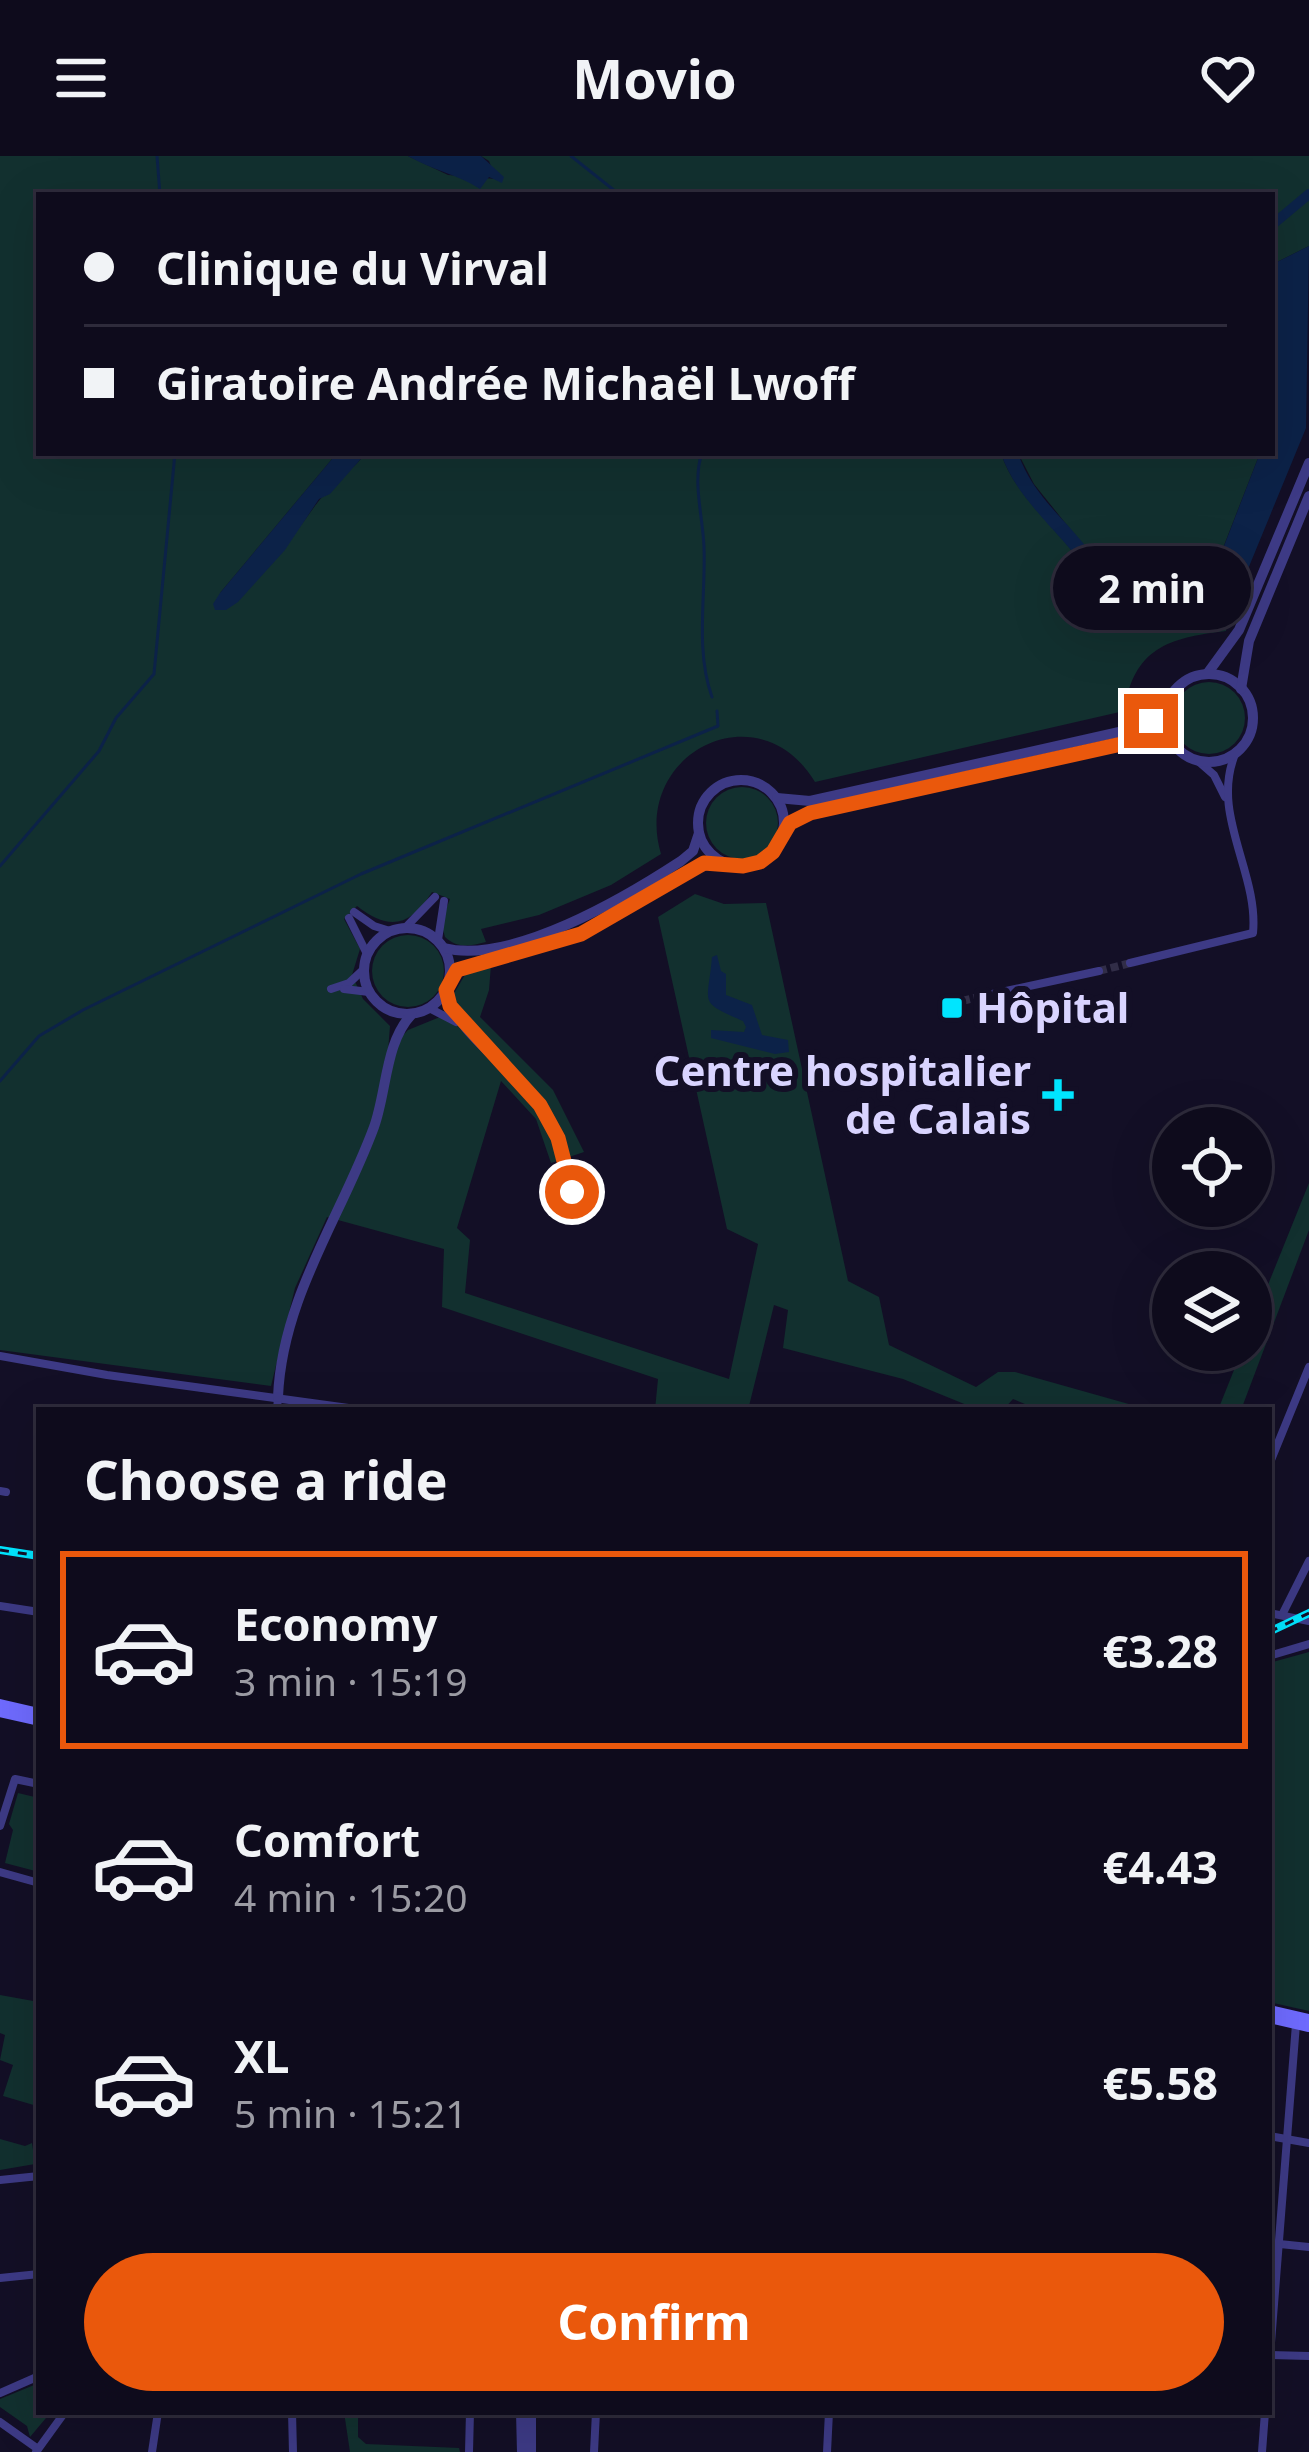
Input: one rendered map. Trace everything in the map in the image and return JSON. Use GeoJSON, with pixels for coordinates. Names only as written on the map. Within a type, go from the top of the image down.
{"type":"FeatureCollection","features":[{"type":"Feature","properties":{"kind":"main road"},"geometry":{"type":"LineString","coordinates":[[0,1708],[36,1716]]}},
{"type":"Feature","properties":{"kind":"main road"},"geometry":{"type":"LineString","coordinates":[[1272,2015],[1303,2022]]}},
{"type":"Feature","properties":{"kind":"street"},"geometry":{"type":"LineString","coordinates":[[1207,674],[1238,630],[1309,463]]}},
{"type":"Feature","properties":{"kind":"street"},"geometry":{"type":"LineString","coordinates":[[1241,689],[1249,641],[1309,496]]}},
{"type":"Feature","properties":{"kind":"street"},"geometry":{"type":"LineString","coordinates":[[392,1058],[393,1028],[369,992],[364,969],[377,940],[390,931],[419,929],[441,944],[465,951],[579,921],[693,851],[702,804],[723,783],[753,781],[777,798],[810,801],[1137,728],[1151,721],[1185,681],[1207,674],[1241,689],[1250,703],[1252,723],[1247,740],[1236,752],[1220,760],[1198,761]]}},
{"type":"Feature","properties":{"kind":"street"},"geometry":{"type":"LineString","coordinates":[[1167,705],[1166,726],[1175,746]]}},
{"type":"Feature","properties":{"kind":"street"},"geometry":{"type":"LineString","coordinates":[[277,1403],[302,1288],[374,1126],[400,1030],[412,1014],[429,1008],[471,964],[581,934],[700,865],[760,862],[795,820],[810,813],[1133,742],[1154,738],[1198,761],[1216,779],[1228,807]]}},
{"type":"Feature","properties":{"kind":"street"},"geometry":{"type":"LineString","coordinates":[[1130,963],[1252,933],[1228,807],[1228,779],[1236,752]]}},
{"type":"Feature","properties":{"kind":"street"},"geometry":{"type":"LineString","coordinates":[[777,798],[784,831]]}},
{"type":"Feature","properties":{"kind":"street"},"geometry":{"type":"LineString","coordinates":[[699,833],[707,849],[723,862]]}},
{"type":"Feature","properties":{"kind":"street"},"geometry":{"type":"LineString","coordinates":[[406,928],[439,899],[452,1010],[540,1105],[558,1138],[572,1192]]}},
{"type":"Feature","properties":{"kind":"street"},"geometry":{"type":"LineString","coordinates":[[367,954],[351,915],[390,931]]}},
{"type":"Feature","properties":{"kind":"street"},"geometry":{"type":"LineString","coordinates":[[364,969],[349,983],[331,989],[369,992]]}},
{"type":"Feature","properties":{"kind":"street"},"geometry":{"type":"LineString","coordinates":[[983,996],[1099,970]]}},
{"type":"Feature","properties":{"kind":"street"},"geometry":{"type":"LineString","coordinates":[[382,1006],[412,1014]]}},
{"type":"Feature","properties":{"kind":"street"},"geometry":{"type":"LineString","coordinates":[[429,1008],[446,1014],[472,1034]]}},
{"type":"Feature","properties":{"kind":"street"},"geometry":{"type":"LineString","coordinates":[[0,1355],[277,1403],[326,1407]]}},
{"type":"Feature","properties":{"kind":"street"},"geometry":{"type":"LineString","coordinates":[[1272,1458],[1309,1367]]}},
{"type":"Feature","properties":{"kind":"street"},"geometry":{"type":"LineString","coordinates":[[1282,1615],[1309,1561]]}},
{"type":"Feature","properties":{"kind":"street"},"geometry":{"type":"LineString","coordinates":[[0,1606],[36,1612]]}},
{"type":"Feature","properties":{"kind":"street"},"geometry":{"type":"LineString","coordinates":[[1272,1613],[1309,1622]]}},
{"type":"Feature","properties":{"kind":"street"},"geometry":{"type":"LineString","coordinates":[[1272,1655],[1309,1645]]}},
{"type":"Feature","properties":{"kind":"street"},"geometry":{"type":"LineString","coordinates":[[0,1826],[16,1779],[36,1783]]}},
{"type":"Feature","properties":{"kind":"street"},"geometry":{"type":"LineString","coordinates":[[0,1872],[36,1882]]}},
{"type":"Feature","properties":{"kind":"street"},"geometry":{"type":"LineString","coordinates":[[1272,2288],[1303,2022]]}},
{"type":"Feature","properties":{"kind":"street"},"geometry":{"type":"LineString","coordinates":[[1272,2136],[1309,2143]]}},
{"type":"Feature","properties":{"kind":"street"},"geometry":{"type":"LineString","coordinates":[[0,2180],[36,2176]]}},
{"type":"Feature","properties":{"kind":"street"},"geometry":{"type":"LineString","coordinates":[[1274,2244],[1309,2247]]}},
{"type":"Feature","properties":{"kind":"street"},"geometry":{"type":"LineString","coordinates":[[0,2278],[36,2274]]}},
{"type":"Feature","properties":{"kind":"street"},"geometry":{"type":"LineString","coordinates":[[1272,2355],[1309,2356]]}},
{"type":"Feature","properties":{"kind":"street"},"geometry":{"type":"LineString","coordinates":[[0,2393],[36,2377]]}},
{"type":"Feature","properties":{"kind":"street"},"geometry":{"type":"LineString","coordinates":[[0,2422],[37,2450],[62,2415]]}},
{"type":"Feature","properties":{"kind":"street"},"geometry":{"type":"LineString","coordinates":[[152,2452],[158,2415]]}},
{"type":"Feature","properties":{"kind":"street"},"geometry":{"type":"LineString","coordinates":[[292,2415],[293,2452]]}},
{"type":"Feature","properties":{"kind":"street"},"geometry":{"type":"LineString","coordinates":[[469,2452],[470,2415]]}},
{"type":"Feature","properties":{"kind":"street"},"geometry":{"type":"LineString","coordinates":[[521,2415],[527,2452]]}},
{"type":"Feature","properties":{"kind":"street"},"geometry":{"type":"LineString","coordinates":[[527,2452],[530,2415]]}},
{"type":"Feature","properties":{"kind":"street"},"geometry":{"type":"LineString","coordinates":[[594,2452],[596,2415]]}},
{"type":"Feature","properties":{"kind":"street"},"geometry":{"type":"LineString","coordinates":[[827,2452],[829,2415]]}},
{"type":"Feature","properties":{"kind":"street"},"geometry":{"type":"LineString","coordinates":[[1262,2452],[1265,2415]]}},
{"type":"Feature","properties":{"kind":"green space"},"geometry":{"type":"Polygon","coordinates":[[[0,156],[408,156],[448,175],[496,179],[489,161],[481,156],[1309,156],[1309,246],[1275,263],[1275,192],[36,192],[36,456],[334,456],[220,593],[277,556],[323,495],[363,456],[1002,456],[1023,494],[1084,568],[1100,611],[1107,575],[1034,484],[1020,456],[1259,456],[1200,607],[1227,620],[1226,631],[1187,638],[1157,650],[1136,673],[1124,711],[815,782],[791,754],[763,740],[734,737],[706,745],[682,762],[665,787],[657,818],[661,854],[611,885],[539,915],[481,929],[486,942],[469,945],[445,937],[441,922],[450,899],[432,892],[416,912],[398,922],[379,919],[357,906],[344,919],[360,949],[352,975],[363,999],[390,1026],[388,1051],[408,1030],[440,1017],[469,968],[491,965],[480,1017],[553,1090],[584,1152],[551,1163],[536,1119],[501,1081],[457,1228],[470,1240],[465,1293],[729,1379],[758,1244],[727,1229],[658,917],[695,894],[724,904],[766,903],[848,1281],[879,1297],[889,1345],[976,1387],[998,1372],[1015,1372],[1139,1407],[1032,1407],[1013,1399],[1006,1407],[972,1407],[903,1379],[783,1348],[788,1310],[774,1305],[749,1407],[655,1407],[658,1379],[442,1307],[444,1249],[327,1217],[295,1288],[271,1386],[0,1350],[0,156]]]}},
{"type":"Feature","properties":{"kind":"green space"},"geometry":{"type":"Polygon","coordinates":[[[1209,682],[1235,692],[1245,718],[1235,744],[1209,754],[1183,744],[1173,718],[1183,692],[1209,682]]]}},
{"type":"Feature","properties":{"kind":"green space"},"geometry":{"type":"Polygon","coordinates":[[[742,787],[768,797],[778,823],[768,849],[742,859],[716,849],[706,823],[716,797],[742,787]]]}},
{"type":"Feature","properties":{"kind":"green space"},"geometry":{"type":"Polygon","coordinates":[[[408,935],[434,945],[444,971],[434,997],[408,1007],[382,997],[372,971],[382,945],[408,935]]]}},
{"type":"Feature","properties":{"kind":"green space"},"geometry":{"type":"Polygon","coordinates":[[[1309,1183],[1309,1230],[1272,1328],[1272,1275],[1309,1183]]]}},
{"type":"Feature","properties":{"kind":"green space"},"geometry":{"type":"Polygon","coordinates":[[[1234,1371],[1256,1371],[1242,1407],[1219,1407],[1234,1371]]]}},
{"type":"Feature","properties":{"kind":"green space"},"geometry":{"type":"Polygon","coordinates":[[[1309,1652],[1309,2011],[1272,2003],[1272,1662],[1309,1652]]]}},
{"type":"Feature","properties":{"kind":"green space"},"geometry":{"type":"Polygon","coordinates":[[[18,1793],[36,1797],[36,1871],[5,1863],[13,1830],[9,1824],[18,1793]]]}},
{"type":"Feature","properties":{"kind":"green space"},"geometry":{"type":"Polygon","coordinates":[[[0,1995],[36,2001],[36,2106],[3,2096],[13,2065],[0,2060],[5,2035],[0,2033],[0,1995]]]}},
{"type":"Feature","properties":{"kind":"green space"},"geometry":{"type":"Polygon","coordinates":[[[0,2139],[25,2146],[32,2143],[35,2164],[0,2170],[0,2139]]]}},
{"type":"Feature","properties":{"kind":"green space"},"geometry":{"type":"Polygon","coordinates":[[[36,2384],[36,2415],[48,2415],[30,2437],[27,2426],[0,2407],[0,2399],[36,2384]]]}},
{"type":"Feature","properties":{"kind":"green space"},"geometry":{"type":"Polygon","coordinates":[[[344,2415],[358,2415],[358,2437],[366,2444],[459,2448],[460,2452],[350,2452],[344,2415]]]}},
{"type":"Feature","properties":{"kind":"water"},"geometry":{"type":"Polygon","coordinates":[[[408,156],[481,156],[504,177],[502,183],[489,177],[480,189],[408,156]]]}},
{"type":"Feature","properties":{"kind":"water"},"geometry":{"type":"Polygon","coordinates":[[[1309,246],[1306,428],[1227,620],[1200,608],[1259,456],[1275,456],[1275,263],[1309,246]]]}},
{"type":"Feature","properties":{"kind":"water"},"geometry":{"type":"Polygon","coordinates":[[[334,456],[363,456],[330,494],[319,499],[285,550],[238,602],[226,610],[215,610],[213,604],[334,456]]]}},
{"type":"Feature","properties":{"kind":"water"},"geometry":{"type":"Polygon","coordinates":[[[1002,456],[1019,456],[1042,496],[1090,552],[1114,597],[1119,625],[1112,628],[1107,622],[1091,577],[1008,470],[1002,456]]]}},
{"type":"Feature","properties":{"kind":"water"},"geometry":{"type":"Polygon","coordinates":[[[717,955],[726,974],[726,995],[752,1005],[762,1035],[788,1040],[789,1052],[775,1054],[711,1038],[711,1030],[744,1032],[746,1027],[709,999],[712,957],[717,955]]]}},
{"type":"Feature","properties":{"kind":"waterway"},"geometry":{"type":"LineString","coordinates":[[157,156],[160,192]]}},
{"type":"Feature","properties":{"kind":"waterway"},"geometry":{"type":"LineString","coordinates":[[571,156],[616,192]]}},
{"type":"Feature","properties":{"kind":"waterway"},"geometry":{"type":"LineString","coordinates":[[1275,222],[1309,194]]}},
{"type":"Feature","properties":{"kind":"waterway"},"geometry":{"type":"LineString","coordinates":[[0,866],[99,751],[116,718],[154,674],[175,456]]}},
{"type":"Feature","properties":{"kind":"waterway"},"geometry":{"type":"LineString","coordinates":[[701,456],[703,642],[712,697]]}},
{"type":"Feature","properties":{"kind":"waterway"},"geometry":{"type":"LineString","coordinates":[[0,1081],[39,1036],[83,1010],[361,874],[718,726],[717,711]]}},
{"type":"Feature","properties":{"kind":"tunnel"},"geometry":{"type":"LineString","coordinates":[[1099,971],[1130,963]]}},
{"type":"Feature","properties":{"kind":"tunnel"},"geometry":{"type":"LineString","coordinates":[[962,1001],[983,996]]}},
{"type":"Feature","properties":{"kind":"railway"},"geometry":{"type":"LineString","coordinates":[[0,1550],[36,1556]]}},
{"type":"Feature","properties":{"kind":"railway"},"geometry":{"type":"LineString","coordinates":[[1272,1631],[1309,1613]]}},
{"type":"Feature","properties":{"kind":"place","name":"Hôpital"},"geometry":{"type":"Point","coordinates":[952,1008]}},
{"type":"Feature","properties":{"kind":"place","name":"Centre hospitalier de Calais"},"geometry":{"type":"Point","coordinates":[1058,1095]}},
{"type":"Feature","properties":{"kind":"route"},"geometry":{"type":"LineString","coordinates":[[572,1192],[558,1138],[540,1105],[450,1006],[446,990],[457,970],[581,934],[704,863],[743,866],[760,862],[773,852],[790,823],[810,813],[1144,739],[1175,746],[1166,726],[1167,705],[1151,721]]}}]}
